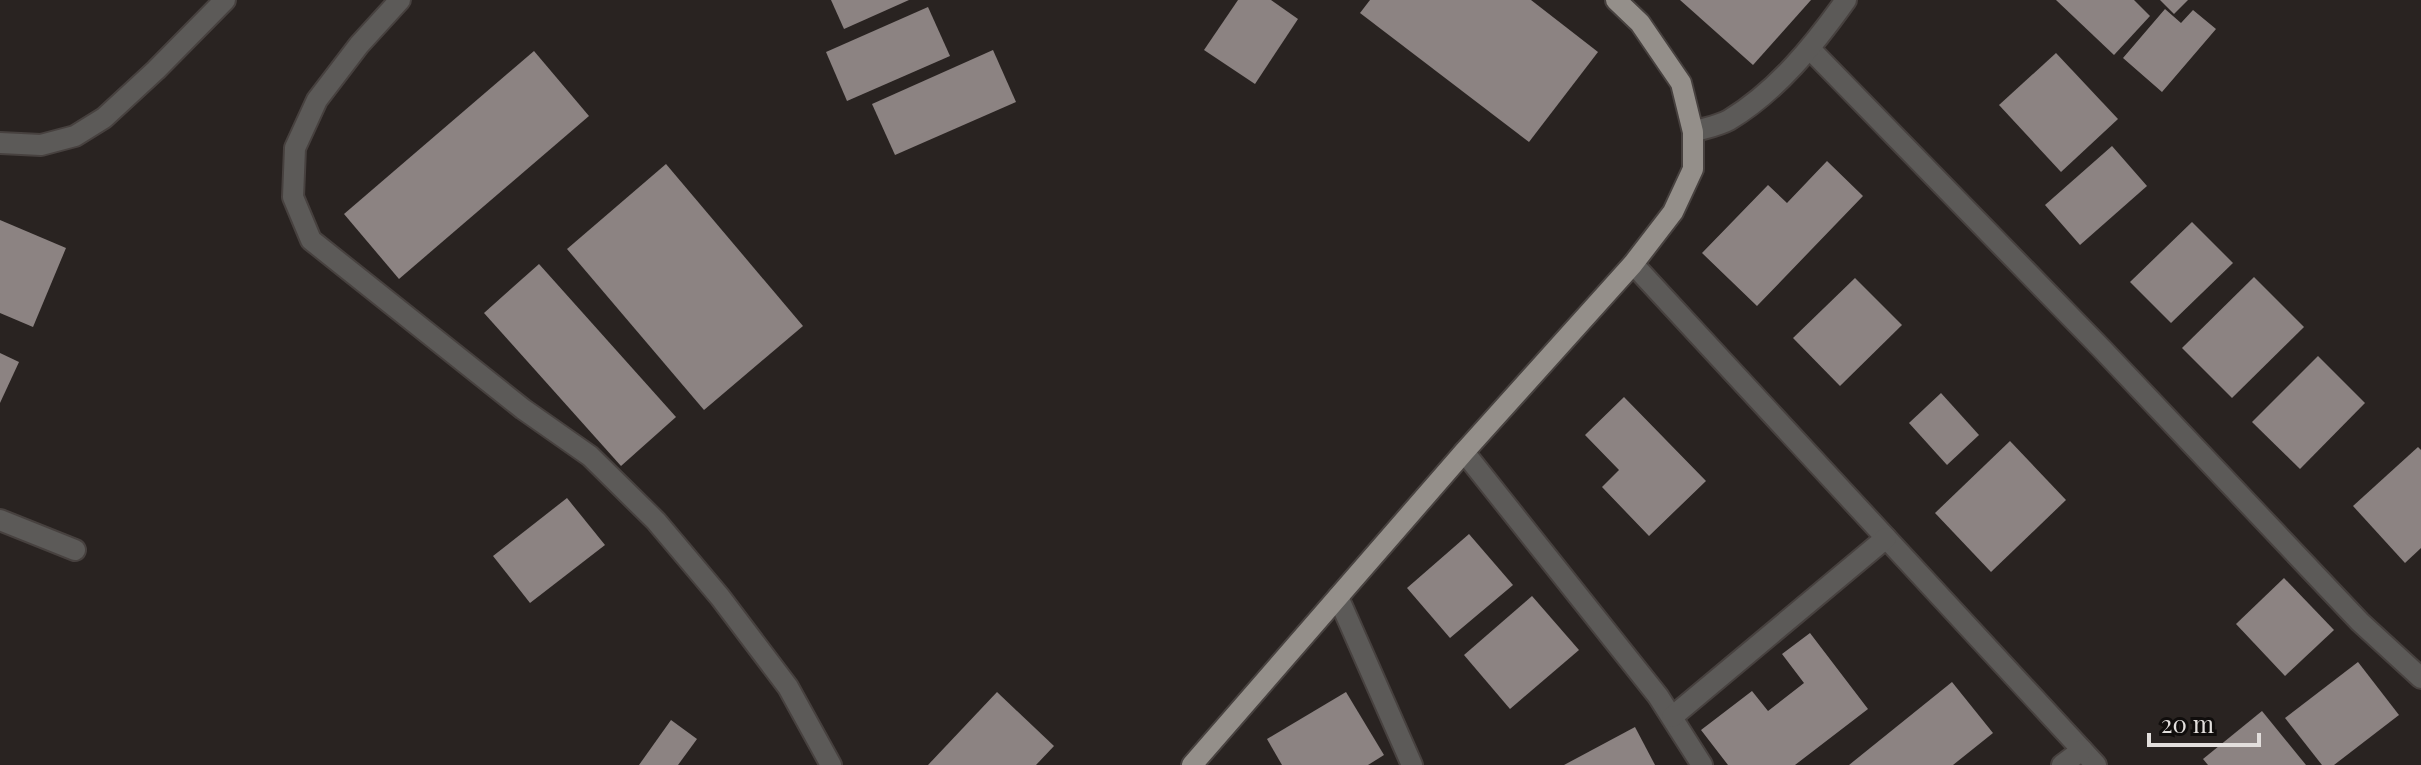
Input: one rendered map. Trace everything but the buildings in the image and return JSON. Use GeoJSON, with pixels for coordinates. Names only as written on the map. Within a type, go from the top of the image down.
{"type":"FeatureCollection","features":[{"type":"Feature","properties":{"kind":"main road"},"geometry":{"type":"LineString","coordinates":[[1192,765],[1464,452],[1633,264],[1673,212],[1693,169],[1693,132],[1681,83],[1640,23],[1616,0]]}},
{"type":"Feature","properties":{"kind":"street"},"geometry":{"type":"LineString","coordinates":[[0,143],[41,145],[75,136],[104,118],[225,0]]}},
{"type":"Feature","properties":{"kind":"street"},"geometry":{"type":"LineString","coordinates":[[400,0],[359,45],[317,100],[295,148],[293,197],[311,240],[523,409],[590,456],[656,521],[720,597],[788,687],[831,765]]}},
{"type":"Feature","properties":{"kind":"street"},"geometry":{"type":"LineString","coordinates":[[1693,132],[1726,122],[1755,101],[1811,50],[1846,0]]}},
{"type":"Feature","properties":{"kind":"street"},"geometry":{"type":"LineString","coordinates":[[1811,50],[2102,349],[2360,622],[2421,678]]}},
{"type":"Feature","properties":{"kind":"street"},"geometry":{"type":"LineString","coordinates":[[1633,264],[2089,757],[2062,765]]}},
{"type":"Feature","properties":{"kind":"street"},"geometry":{"type":"LineString","coordinates":[[1464,452],[1672,717],[1702,765]]}},
{"type":"Feature","properties":{"kind":"street"},"geometry":{"type":"LineString","coordinates":[[0,520],[75,550]]}},
{"type":"Feature","properties":{"kind":"street"},"geometry":{"type":"LineString","coordinates":[[1672,717],[1886,538]]}},
{"type":"Feature","properties":{"kind":"street"},"geometry":{"type":"LineString","coordinates":[[1338,597],[1412,765]]}}]}
